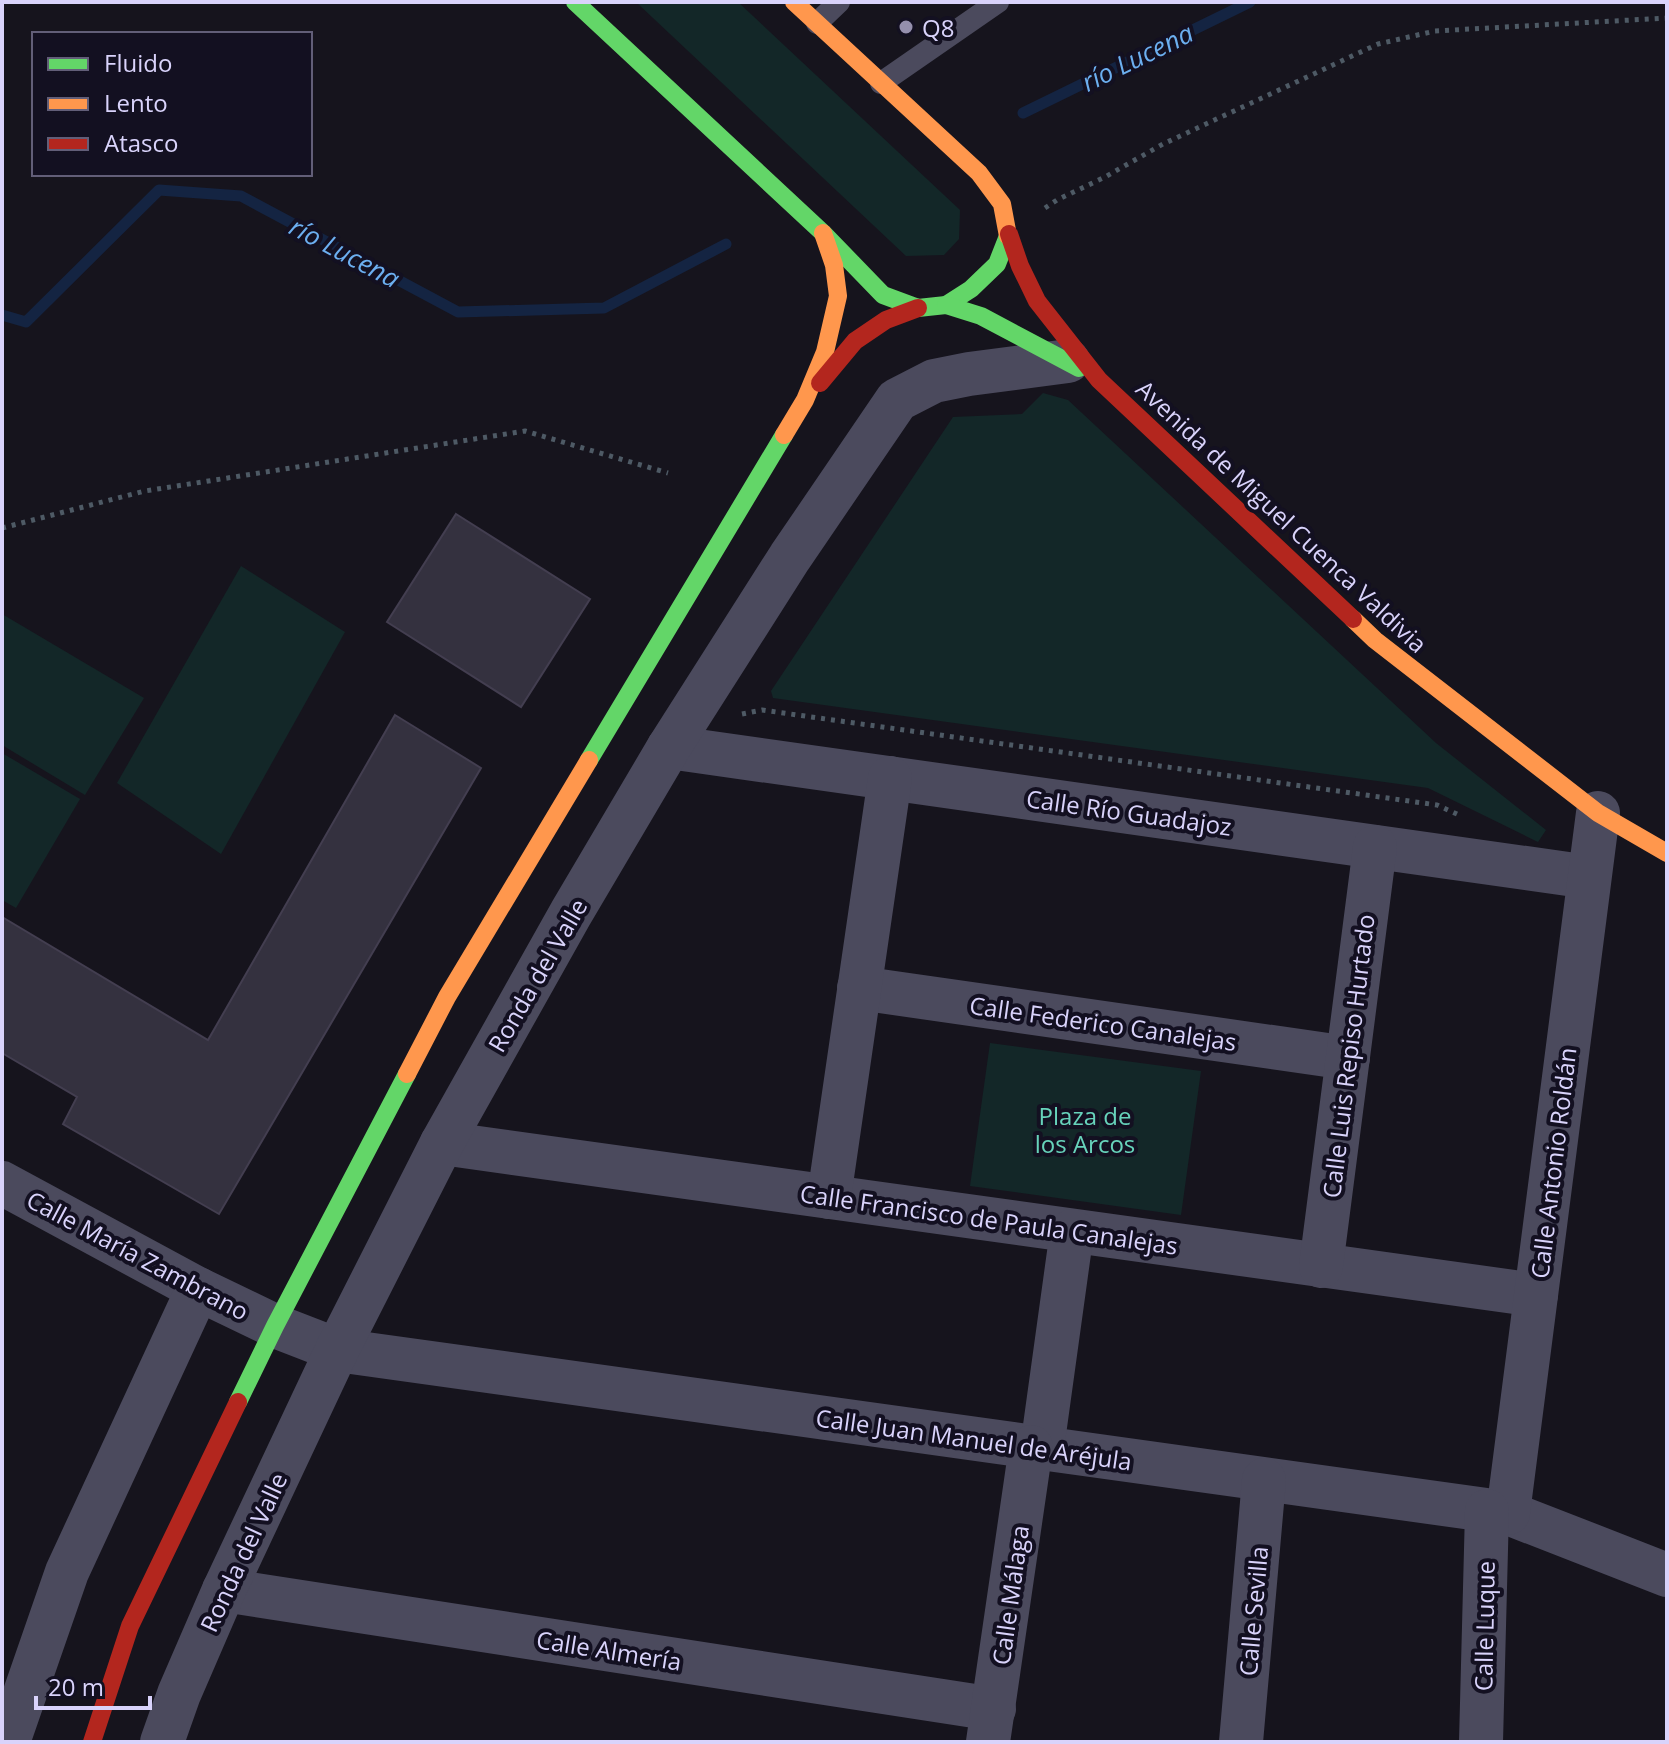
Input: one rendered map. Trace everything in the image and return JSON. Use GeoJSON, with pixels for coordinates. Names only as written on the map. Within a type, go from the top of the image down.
{"type":"FeatureCollection","features":[{"type":"Feature","properties":{"kind":"street"},"geometry":{"type":"LineString","coordinates":[[575,2],[823,233],[883,295],[918,308]]}},
{"type":"Feature","properties":{"kind":"street","name":"Avenida de Miguel Cuenca Valdivia"},"geometry":{"type":"LineString","coordinates":[[794,2],[979,173],[1002,204],[1020,266],[1037,301],[1083,370],[1375,640],[1598,813],[1667,853]]}},
{"type":"Feature","properties":{"kind":"street"},"geometry":{"type":"LineString","coordinates":[[92,1742],[130,1626],[275,1326],[447,997],[805,400],[825,352],[838,296],[834,265],[823,233]]}},
{"type":"Feature","properties":{"kind":"street"},"geometry":{"type":"LineString","coordinates":[[805,400],[855,341],[886,320],[918,308],[946,305],[971,289],[997,264],[1009,234]]}},
{"type":"Feature","properties":{"kind":"street","name":"Avenida de Miguel Cuenca Valdivia"},"geometry":{"type":"LineString","coordinates":[[946,305],[981,316],[1083,370]]}},
{"type":"Feature","properties":{"kind":"street","name":"Ronda del Valle"},"geometry":{"type":"LineString","coordinates":[[162,1742],[224,1590],[337,1350],[442,1143],[571,913],[790,557],[897,400],[934,381],[969,374],[1083,370]]}},
{"type":"Feature","properties":{"kind":"street","name":"Calle Río Guadajoz"},"geometry":{"type":"LineString","coordinates":[[678,735],[890,778],[1589,877]]}},
{"type":"Feature","properties":{"kind":"street"},"geometry":{"type":"LineString","coordinates":[[829,1197],[890,778]]}},
{"type":"Feature","properties":{"kind":"street","name":"Calle Antonio Roldán"},"geometry":{"type":"LineString","coordinates":[[1498,1512],[1536,1295],[1598,813]]}},
{"type":"Feature","properties":{"kind":"street","name":"Calle Luis Repiso Hurtado"},"geometry":{"type":"LineString","coordinates":[[1321,1266],[1375,847]]}},
{"type":"Feature","properties":{"kind":"street","name":"Calle Federico Canalejas"},"geometry":{"type":"LineString","coordinates":[[859,988],[1348,1058]]}},
{"type":"Feature","properties":{"kind":"street","name":"Calle Francisco de Paula Canalejas"},"geometry":{"type":"LineString","coordinates":[[442,1143],[1536,1295]]}},
{"type":"Feature","properties":{"kind":"street","name":"Calle María Zambrano"},"geometry":{"type":"LineString","coordinates":[[5,1192],[275,1326]]}},
{"type":"Feature","properties":{"kind":"street","name":"Calle Málaga"},"geometry":{"type":"LineString","coordinates":[[991,1726],[1072,1231]]}},
{"type":"Feature","properties":{"kind":"street"},"geometry":{"type":"LineString","coordinates":[[8,1742],[67,1572],[198,1289]]}},
{"type":"Feature","properties":{"kind":"street","name":"Calle Juan Manuel de Aréjula"},"geometry":{"type":"LineString","coordinates":[[275,1326],[337,1350],[1498,1512],[1667,1575]]}},
{"type":"Feature","properties":{"kind":"street","name":"Calle Sevilla"},"geometry":{"type":"LineString","coordinates":[[1241,1742],[1264,1480]]}},
{"type":"Feature","properties":{"kind":"street","name":"Calle Luque"},"geometry":{"type":"LineString","coordinates":[[1481,1742],[1498,1512]]}},
{"type":"Feature","properties":{"kind":"street","name":"Calle Almería"},"geometry":{"type":"LineString","coordinates":[[224,1590],[991,1726]]}},
{"type":"Feature","properties":{"kind":"lane"},"geometry":{"type":"LineString","coordinates":[[817,23],[839,2]]}},
{"type":"Feature","properties":{"kind":"lane"},"geometry":{"type":"LineString","coordinates":[[881,83],[998,2]]}},
{"type":"Feature","properties":{"kind":"path"},"geometry":{"type":"LineString","coordinates":[[1009,234],[1057,200],[1163,144],[1378,44],[1435,31],[1667,18]]}},
{"type":"Feature","properties":{"kind":"path"},"geometry":{"type":"LineString","coordinates":[[2,528],[145,491],[525,431],[668,473]]}},
{"type":"Feature","properties":{"kind":"path"},"geometry":{"type":"LineString","coordinates":[[678,735],[762,710],[1437,805],[1465,818]]}},
{"type":"Feature","properties":{"kind":"green space"},"geometry":{"type":"Polygon","coordinates":[[[636,2],[738,2],[960,210],[959,239],[944,255],[906,256],[636,2]]]}},
{"type":"Feature","properties":{"kind":"green space"},"geometry":{"type":"Polygon","coordinates":[[[1043,393],[1068,400],[1436,743],[1546,830],[1538,842],[1428,788],[773,698],[771,691],[953,417],[1022,414],[1043,393]]]}},
{"type":"Feature","properties":{"kind":"green space"},"geometry":{"type":"Polygon","coordinates":[[[241,566],[345,632],[221,854],[117,783],[241,566]]]}},
{"type":"Feature","properties":{"kind":"green space"},"geometry":{"type":"Polygon","coordinates":[[[2,614],[144,698],[85,795],[2,745],[2,614]]]}},
{"type":"Feature","properties":{"kind":"green space"},"geometry":{"type":"Polygon","coordinates":[[[2,753],[80,799],[16,908],[2,900],[2,753]]]}},
{"type":"Feature","properties":{"kind":"green space","name":"Plaza de los Arcos"},"geometry":{"type":"Polygon","coordinates":[[[990,1043],[1201,1071],[1181,1215],[970,1186],[990,1043]]]}},
{"type":"Feature","properties":{"kind":"building"},"geometry":{"type":"Polygon","coordinates":[[[456,514],[590,599],[521,707],[387,622],[456,514]]]}},
{"type":"Feature","properties":{"kind":"building"},"geometry":{"type":"Polygon","coordinates":[[[395,715],[481,768],[219,1214],[63,1124],[77,1097],[2,1053],[2,917],[208,1040],[395,715]]]}},
{"type":"Feature","properties":{"kind":"waterway","name":"río Lucena"},"geometry":{"type":"LineString","coordinates":[[1023,113],[1250,2]]}},
{"type":"Feature","properties":{"kind":"waterway","name":"río Lucena"},"geometry":{"type":"LineString","coordinates":[[2,315],[26,322],[159,190],[241,196],[458,312],[604,308],[726,244]]}},
{"type":"Feature","properties":{"kind":"traffic: fast"},"geometry":{"type":"LineString","coordinates":[[575,2],[823,233],[883,295],[918,308],[946,305],[971,289],[997,264],[1008,236]]}},
{"type":"Feature","properties":{"kind":"traffic: fast"},"geometry":{"type":"LineString","coordinates":[[946,305],[981,316],[1079,368]]}},
{"type":"Feature","properties":{"kind":"traffic: fast"},"geometry":{"type":"LineString","coordinates":[[589,760],[784,435]]}},
{"type":"Feature","properties":{"kind":"traffic: fast"},"geometry":{"type":"LineString","coordinates":[[238,1402],[407,1074]]}},
{"type":"Feature","properties":{"kind":"traffic: slow"},"geometry":{"type":"LineString","coordinates":[[794,2],[979,173],[1002,204],[1008,236]]}},
{"type":"Feature","properties":{"kind":"traffic: slow"},"geometry":{"type":"LineString","coordinates":[[784,435],[805,400],[825,352],[838,296],[834,265],[823,233]]}},
{"type":"Feature","properties":{"kind":"traffic: slow"},"geometry":{"type":"LineString","coordinates":[[1353,619],[1375,640],[1598,813],[1667,853]]}},
{"type":"Feature","properties":{"kind":"traffic: slow"},"geometry":{"type":"LineString","coordinates":[[407,1074],[447,997],[589,760]]}},
{"type":"Feature","properties":{"kind":"traffic: jam"},"geometry":{"type":"LineString","coordinates":[[1009,234],[1037,301],[1099,380],[1353,619]]}},
{"type":"Feature","properties":{"kind":"traffic: jam"},"geometry":{"type":"LineString","coordinates":[[820,383],[855,341],[886,320],[918,308]]}},
{"type":"Feature","properties":{"kind":"traffic: jam"},"geometry":{"type":"LineString","coordinates":[[92,1742],[130,1626],[238,1402]]}},
{"type":"Feature","properties":{"kind":"place","name":"Q8"},"geometry":{"type":"Point","coordinates":[906,27]}}]}
